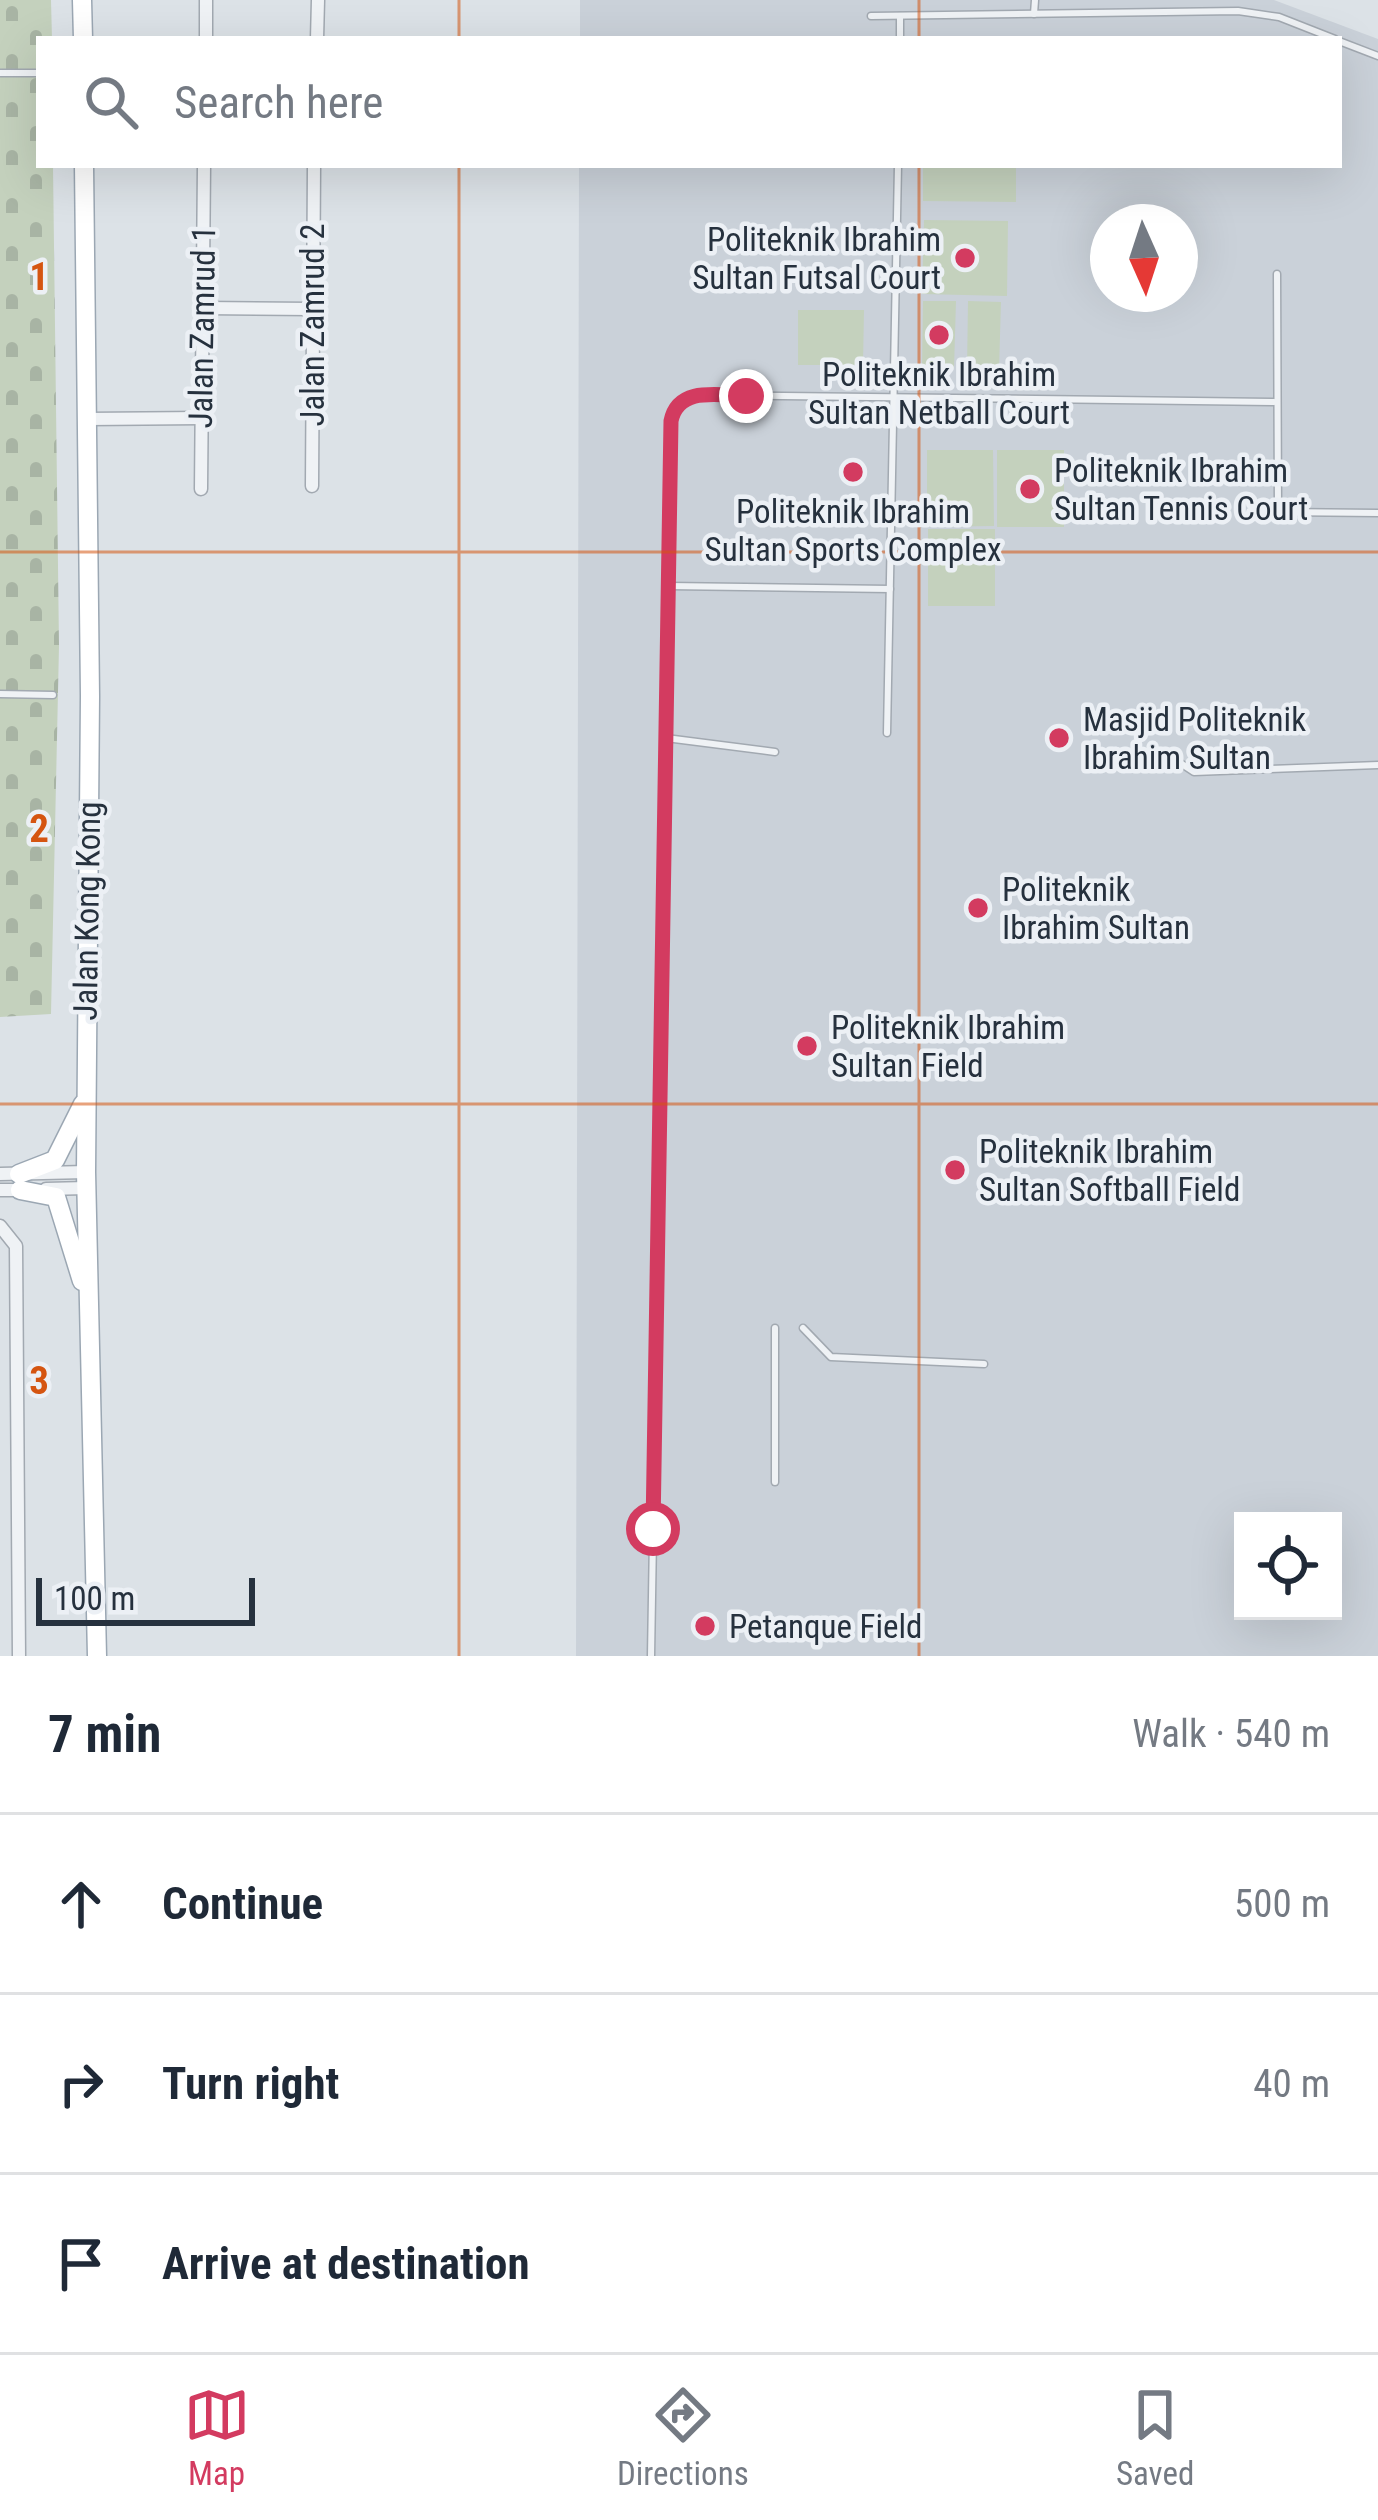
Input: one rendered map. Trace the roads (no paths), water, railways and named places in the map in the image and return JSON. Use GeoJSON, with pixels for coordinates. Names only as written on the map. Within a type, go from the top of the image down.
{"type":"FeatureCollection","features":[{"type":"Feature","properties":{"kind":"main road"},"geometry":{"type":"LineString","coordinates":[[82,0],[83,36]]}},
{"type":"Feature","properties":{"kind":"main road","name":"Jalan Kong Kong"},"geometry":{"type":"LineString","coordinates":[[84,168],[86,1180],[98,1656]]}},
{"type":"Feature","properties":{"kind":"main road"},"geometry":{"type":"LineString","coordinates":[[10,1182],[55,1160],[86,1100]]}},
{"type":"Feature","properties":{"kind":"main road"},"geometry":{"type":"LineString","coordinates":[[10,1182],[50,1193],[60,1204],[89,1309]]}},
{"type":"Feature","properties":{"kind":"street"},"geometry":{"type":"LineString","coordinates":[[206,0],[206,36]]}},
{"type":"Feature","properties":{"kind":"street"},"geometry":{"type":"LineString","coordinates":[[317,36],[318,0]]}},
{"type":"Feature","properties":{"kind":"street","name":"Jalan Zamrud 1"},"geometry":{"type":"LineString","coordinates":[[201,489],[204,168]]}},
{"type":"Feature","properties":{"kind":"street","name":"Jalan Zamrud 2"},"geometry":{"type":"LineString","coordinates":[[312,486],[314,168]]}},
{"type":"Feature","properties":{"kind":"street"},"geometry":{"type":"LineString","coordinates":[[203,308],[312,309]]}},
{"type":"Feature","properties":{"kind":"street"},"geometry":{"type":"LineString","coordinates":[[87,419],[202,418]]}},
{"type":"Feature","properties":{"kind":"street"},"geometry":{"type":"LineString","coordinates":[[10,1182],[86,1180]]}},
{"type":"Feature","properties":{"kind":"street"},"geometry":{"type":"LineString","coordinates":[[0,1226],[16,1246],[19,1656]]}},
{"type":"Feature","properties":{"kind":"lane"},"geometry":{"type":"LineString","coordinates":[[1034,14],[1035,0]]}},
{"type":"Feature","properties":{"kind":"lane"},"geometry":{"type":"LineString","coordinates":[[871,16],[1238,11],[1279,17],[1327,36]]}},
{"type":"Feature","properties":{"kind":"lane"},"geometry":{"type":"LineString","coordinates":[[900,16],[900,36]]}},
{"type":"Feature","properties":{"kind":"lane"},"geometry":{"type":"LineString","coordinates":[[1342,42],[1378,56]]}},
{"type":"Feature","properties":{"kind":"lane"},"geometry":{"type":"LineString","coordinates":[[0,73],[36,74]]}},
{"type":"Feature","properties":{"kind":"lane"},"geometry":{"type":"LineString","coordinates":[[886,733],[898,168]]}},
{"type":"Feature","properties":{"kind":"lane"},"geometry":{"type":"LineString","coordinates":[[1277,274],[1278,512],[1378,513]]}},
{"type":"Feature","properties":{"kind":"lane"},"geometry":{"type":"LineString","coordinates":[[651,1656],[671,421],[678,403],[704,395],[1274,402]]}},
{"type":"Feature","properties":{"kind":"lane"},"geometry":{"type":"LineString","coordinates":[[668,586],[890,589]]}},
{"type":"Feature","properties":{"kind":"lane"},"geometry":{"type":"LineString","coordinates":[[0,694],[53,695]]}},
{"type":"Feature","properties":{"kind":"lane"},"geometry":{"type":"LineString","coordinates":[[666,738],[775,752]]}},
{"type":"Feature","properties":{"kind":"lane"},"geometry":{"type":"LineString","coordinates":[[1165,753],[1194,772],[1378,765]]}},
{"type":"Feature","properties":{"kind":"lane"},"geometry":{"type":"LineString","coordinates":[[775,1482],[776,1328]]}},
{"type":"Feature","properties":{"kind":"lane"},"geometry":{"type":"LineString","coordinates":[[802,1328],[831,1357],[984,1364]]}},
{"type":"Feature","properties":{"kind":"lane"},"geometry":{"type":"LineString","coordinates":[[0,1456],[18,1456]]}},
{"type":"Feature","properties":{"kind":"place","name":"Politeknik Ibrahim Sultan Futsal Court"},"geometry":{"type":"Point","coordinates":[965,258]}},
{"type":"Feature","properties":{"kind":"place","name":"Politeknik Ibrahim Sultan Netball Court"},"geometry":{"type":"Point","coordinates":[939,335]}},
{"type":"Feature","properties":{"kind":"place","name":"Politeknik Ibrahim Sultan Sports Complex"},"geometry":{"type":"Point","coordinates":[853,472]}},
{"type":"Feature","properties":{"kind":"place","name":"Politeknik Ibrahim Sultan Tennis Court"},"geometry":{"type":"Point","coordinates":[1030,489]}},
{"type":"Feature","properties":{"kind":"place","name":"Masjid Politeknik Ibrahim Sultan"},"geometry":{"type":"Point","coordinates":[1059,738]}},
{"type":"Feature","properties":{"kind":"place","name":"Politeknik Ibrahim Sultan"},"geometry":{"type":"Point","coordinates":[978,908]}},
{"type":"Feature","properties":{"kind":"place","name":"Politeknik Ibrahim Sultan Field"},"geometry":{"type":"Point","coordinates":[807,1046]}},
{"type":"Feature","properties":{"kind":"place","name":"Politeknik Ibrahim Sultan Softball Field"},"geometry":{"type":"Point","coordinates":[955,1170]}},
{"type":"Feature","properties":{"kind":"place","name":"Petanque Field"},"geometry":{"type":"Point","coordinates":[705,1626]}}]}
